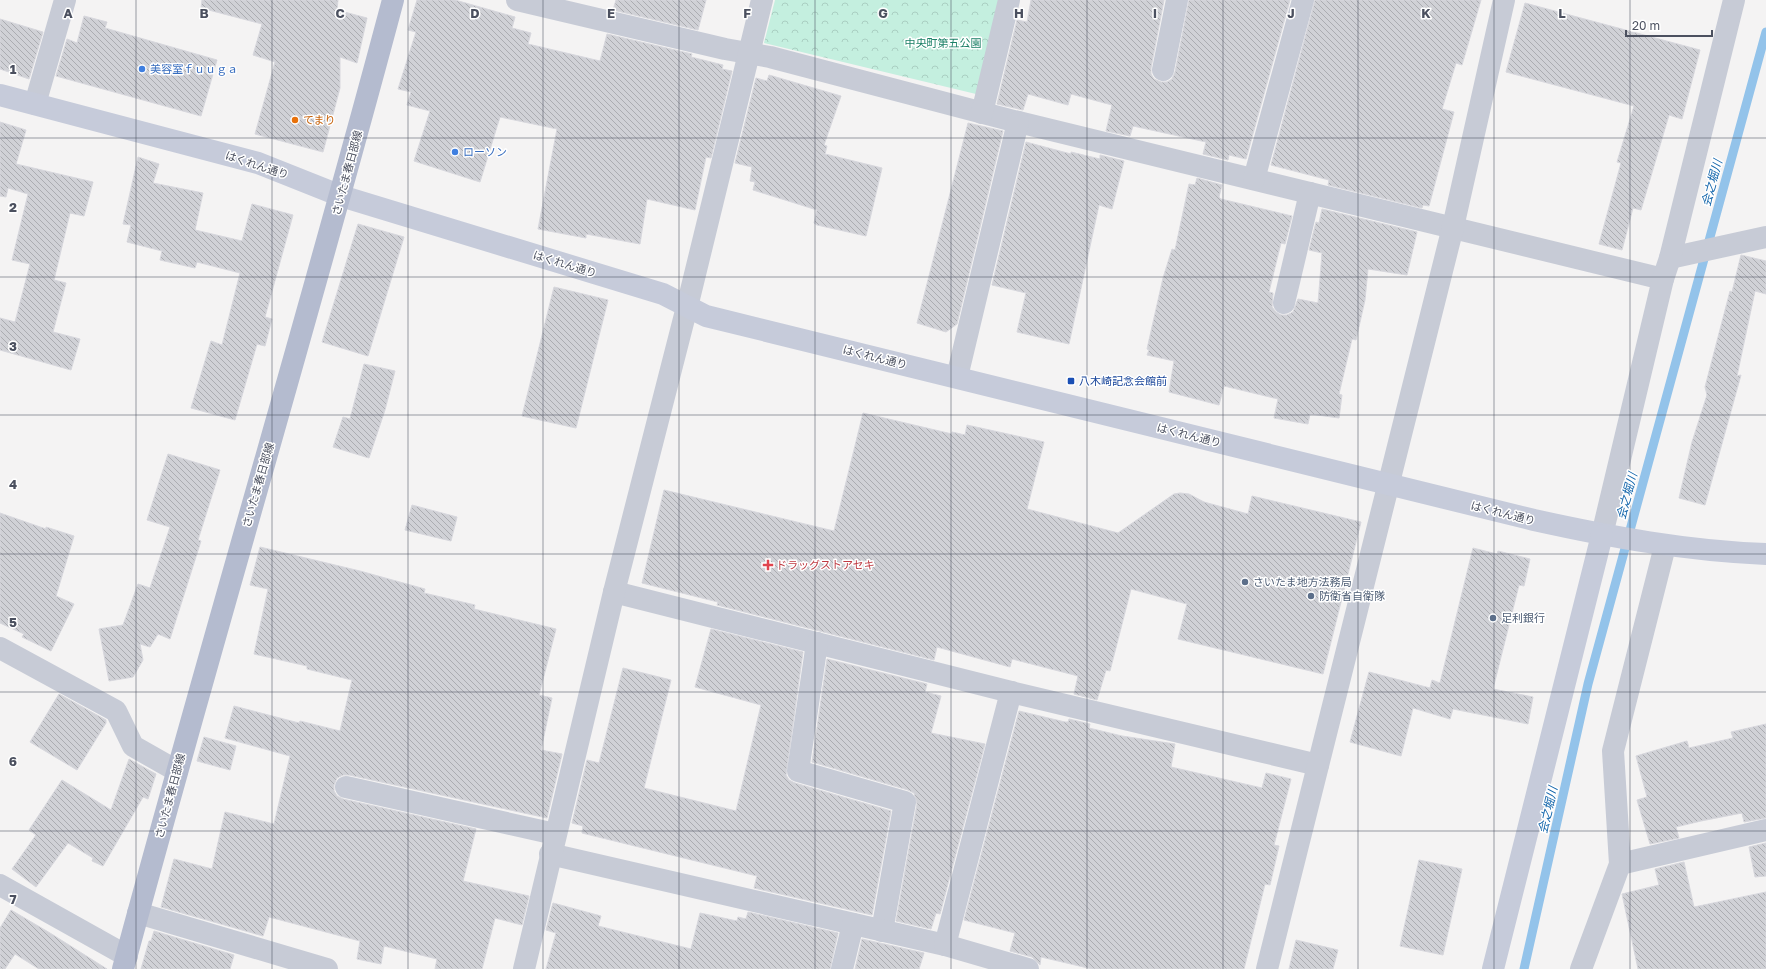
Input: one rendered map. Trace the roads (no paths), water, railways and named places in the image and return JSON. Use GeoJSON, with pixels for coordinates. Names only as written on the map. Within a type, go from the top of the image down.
{"type":"FeatureCollection","features":[{"type":"Feature","properties":{"kind":"main road","name":"さいたま春日部線"},"geometry":{"type":"LineString","coordinates":[[125,962],[177,771],[341,196],[393,0]]}},
{"type":"Feature","properties":{"kind":"street"},"geometry":{"type":"LineString","coordinates":[[35,104],[65,0]]}},
{"type":"Feature","properties":{"kind":"street"},"geometry":{"type":"LineString","coordinates":[[517,0],[770,57],[1018,122],[1663,279]]}},
{"type":"Feature","properties":{"kind":"street"},"geometry":{"type":"LineString","coordinates":[[524,969],[614,592],[687,307],[762,0]]}},
{"type":"Feature","properties":{"kind":"street"},"geometry":{"type":"LineString","coordinates":[[982,113],[1009,0]]}},
{"type":"Feature","properties":{"kind":"street"},"geometry":{"type":"LineString","coordinates":[[1163,70],[1177,0]]}},
{"type":"Feature","properties":{"kind":"street"},"geometry":{"type":"LineString","coordinates":[[1254,179],[1303,0]]}},
{"type":"Feature","properties":{"kind":"street"},"geometry":{"type":"LineString","coordinates":[[1267,969],[1387,485],[1453,227],[1504,0]]}},
{"type":"Feature","properties":{"kind":"street"},"geometry":{"type":"LineString","coordinates":[[1493,969],[1608,536],[1663,279],[1677,257],[1734,0]]}},
{"type":"Feature","properties":{"kind":"street","name":"はくれん通り"},"geometry":{"type":"LineString","coordinates":[[0,95],[258,163],[341,196],[663,294],[706,316],[957,377],[1387,485],[1608,536],[1719,552],[1766,554]]}},
{"type":"Feature","properties":{"kind":"street"},"geometry":{"type":"LineString","coordinates":[[957,377],[1018,122]]}},
{"type":"Feature","properties":{"kind":"street"},"geometry":{"type":"LineString","coordinates":[[1284,303],[1310,193]]}},
{"type":"Feature","properties":{"kind":"street"},"geometry":{"type":"LineString","coordinates":[[1677,257],[1766,237]]}},
{"type":"Feature","properties":{"kind":"street"},"geometry":{"type":"LineString","coordinates":[[1581,969],[1620,864],[1613,751],[1658,544]]}},
{"type":"Feature","properties":{"kind":"street"},"geometry":{"type":"LineString","coordinates":[[614,592],[1011,692],[1318,765]]}},
{"type":"Feature","properties":{"kind":"street"},"geometry":{"type":"LineString","coordinates":[[817,643],[798,771],[905,802],[882,931]]}},
{"type":"Feature","properties":{"kind":"street"},"geometry":{"type":"LineString","coordinates":[[0,648],[116,711],[133,746],[177,771]]}},
{"type":"Feature","properties":{"kind":"street"},"geometry":{"type":"LineString","coordinates":[[945,945],[1011,692]]}},
{"type":"Feature","properties":{"kind":"street"},"geometry":{"type":"LineString","coordinates":[[346,787],[853,924],[945,945],[1028,969]]}},
{"type":"Feature","properties":{"kind":"street"},"geometry":{"type":"LineString","coordinates":[[1620,864],[1766,830]]}},
{"type":"Feature","properties":{"kind":"street"},"geometry":{"type":"LineString","coordinates":[[0,885],[125,962]]}},
{"type":"Feature","properties":{"kind":"street"},"geometry":{"type":"LineString","coordinates":[[138,913],[327,969]]}},
{"type":"Feature","properties":{"kind":"street"},"geometry":{"type":"LineString","coordinates":[[842,969],[853,924]]}},
{"type":"Feature","properties":{"kind":"waterway","name":"会之堀川"},"geometry":{"type":"LineString","coordinates":[[1524,969],[1588,684],[1766,32]]}},
{"type":"Feature","properties":{"kind":"place","name":"美容室ｆｕｕｇａ"},"geometry":{"type":"Point","coordinates":[142,69]}},
{"type":"Feature","properties":{"kind":"place","name":"てまり"},"geometry":{"type":"Point","coordinates":[295,120]}},
{"type":"Feature","properties":{"kind":"place","name":"ローソン"},"geometry":{"type":"Point","coordinates":[455,152]}},
{"type":"Feature","properties":{"kind":"place","name":"八木崎記念会館前"},"geometry":{"type":"Point","coordinates":[1071,381]}},
{"type":"Feature","properties":{"kind":"place","name":"ドラッグストアセキ"},"geometry":{"type":"Point","coordinates":[768,565]}},
{"type":"Feature","properties":{"kind":"place","name":"さいたま地方法務局"},"geometry":{"type":"Point","coordinates":[1245,582]}},
{"type":"Feature","properties":{"kind":"place","name":"防衛省自衛隊"},"geometry":{"type":"Point","coordinates":[1311,596]}},
{"type":"Feature","properties":{"kind":"place","name":"足利銀行"},"geometry":{"type":"Point","coordinates":[1493,618]}},
{"type":"Feature","properties":{"kind":"park label","name":"中央町第五公園"},"geometry":{"type":"Point","coordinates":[943,43]}}]}
